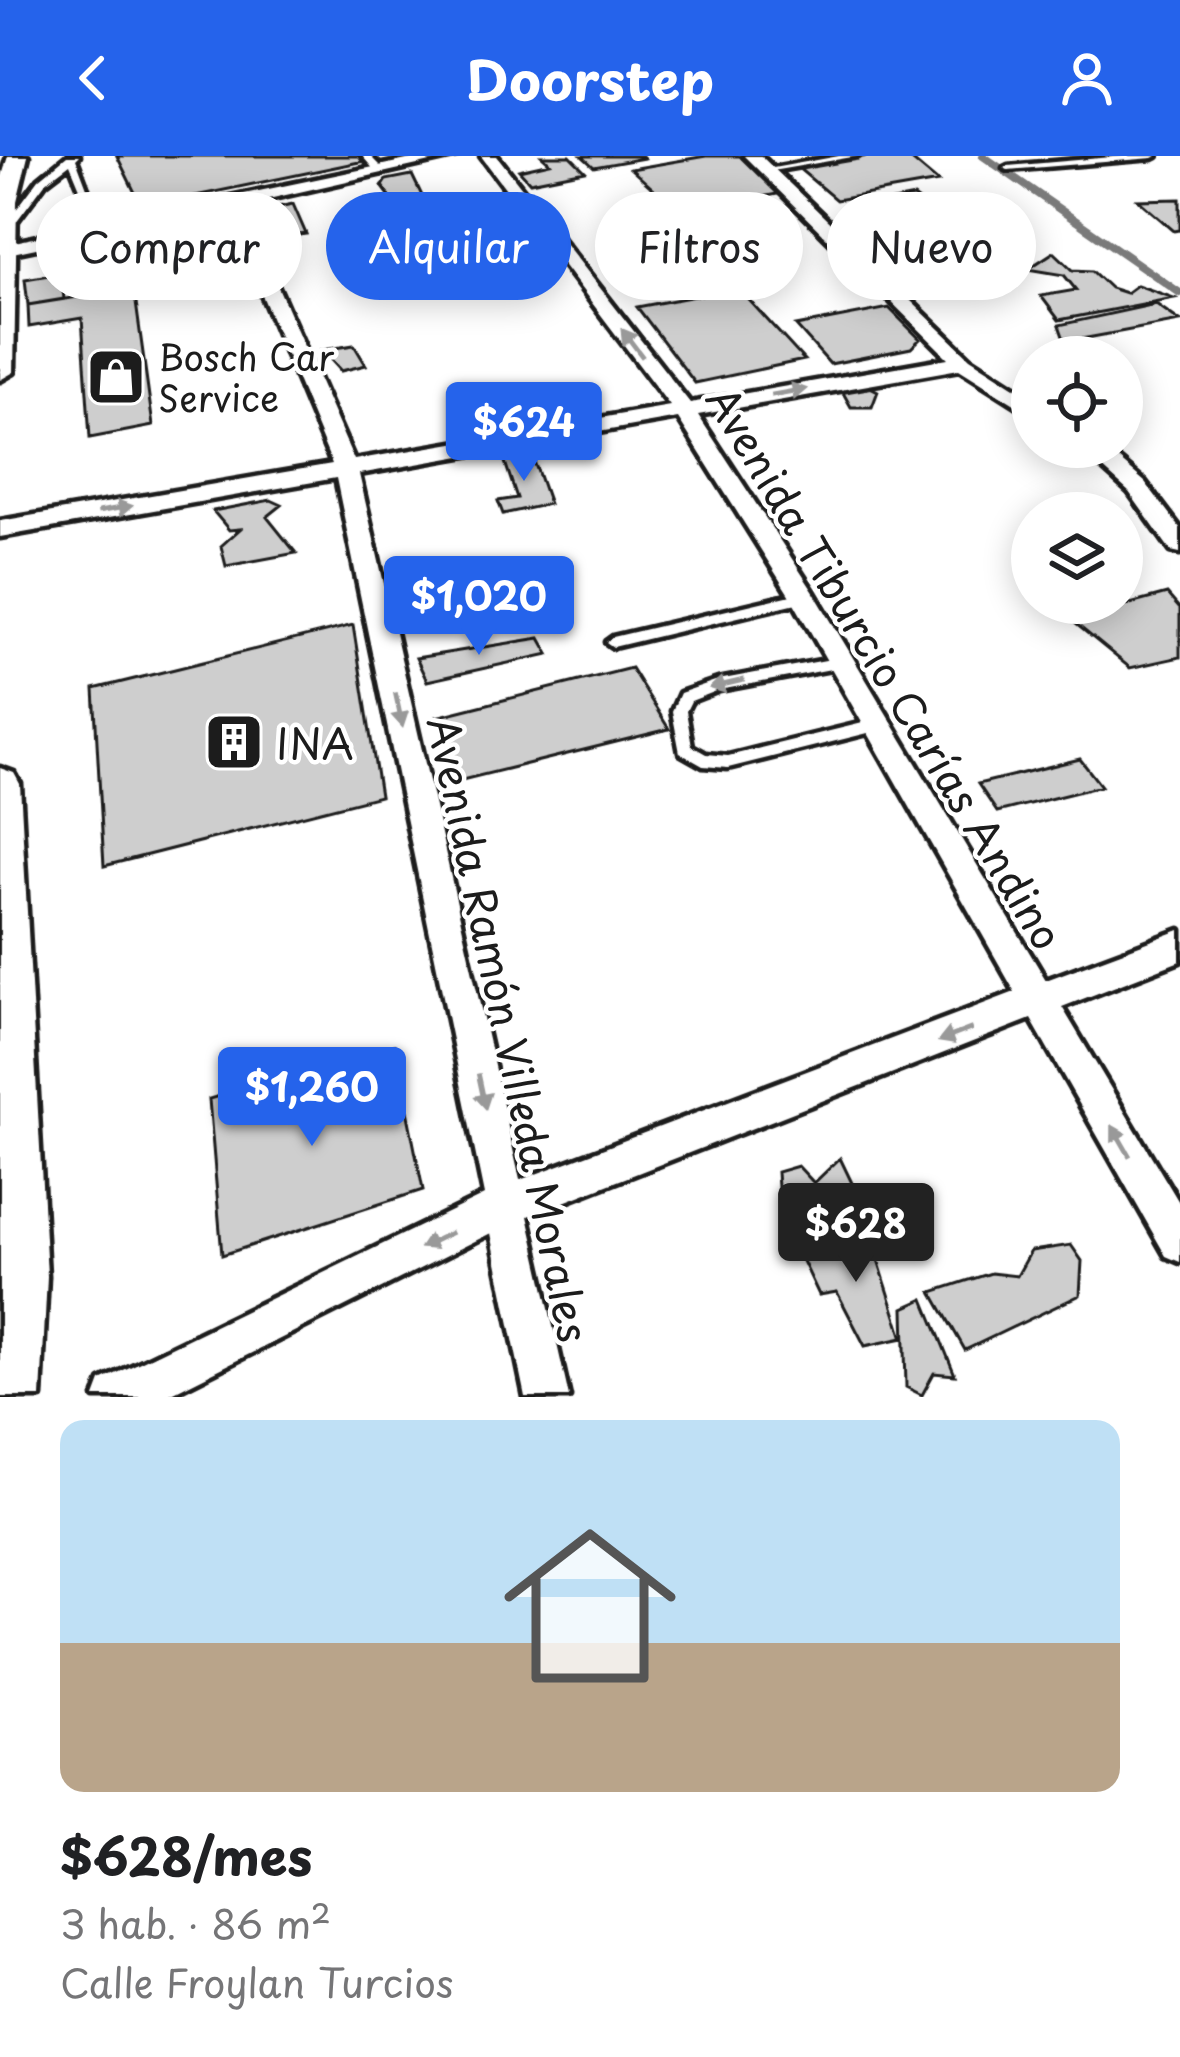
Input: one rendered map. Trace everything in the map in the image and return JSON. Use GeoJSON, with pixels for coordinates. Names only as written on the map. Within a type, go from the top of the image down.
{"type":"FeatureCollection","features":[{"type":"Feature","properties":{"kind":"street"},"geometry":{"type":"LineString","coordinates":[[0,372],[3,232],[18,156]]}},
{"type":"Feature","properties":{"kind":"street"},"geometry":{"type":"LineString","coordinates":[[280,192],[449,156]]}},
{"type":"Feature","properties":{"kind":"street","name":"Avenida Tiburcio Carías Andino"},"geometry":{"type":"LineString","coordinates":[[489,156],[684,410],[804,597],[1180,1242]]}},
{"type":"Feature","properties":{"kind":"street"},"geometry":{"type":"LineString","coordinates":[[759,163],[963,362],[1011,394]]}},
{"type":"Feature","properties":{"kind":"street"},"geometry":{"type":"LineString","coordinates":[[3,232],[36,228]]}},
{"type":"Feature","properties":{"kind":"street","name":"Avenida Ramón Villeda Morales"},"geometry":{"type":"LineString","coordinates":[[277,300],[346,469],[547,1397]]}},
{"type":"Feature","properties":{"kind":"street"},"geometry":{"type":"LineString","coordinates":[[0,529],[963,362]]}},
{"type":"Feature","properties":{"kind":"street"},"geometry":{"type":"LineString","coordinates":[[1115,468],[1137,487],[1180,545]]}},
{"type":"Feature","properties":{"kind":"street"},"geometry":{"type":"LineString","coordinates":[[0,784],[20,1276],[13,1397]]}},
{"type":"Feature","properties":{"kind":"street"},"geometry":{"type":"LineString","coordinates":[[117,1397],[506,1205],[1040,1003],[1180,945]]}},
{"type":"Feature","properties":{"kind":"lane"},"geometry":{"type":"LineString","coordinates":[[367,156],[380,171]]}},
{"type":"Feature","properties":{"kind":"lane"},"geometry":{"type":"LineString","coordinates":[[759,163],[854,156]]}},
{"type":"Feature","properties":{"kind":"lane"},"geometry":{"type":"LineString","coordinates":[[1008,168],[1153,156]]}},
{"type":"Feature","properties":{"kind":"lane"},"geometry":{"type":"LineString","coordinates":[[3,232],[42,181],[73,157],[86,192]]}},
{"type":"Feature","properties":{"kind":"lane"},"geometry":{"type":"LineString","coordinates":[[613,642],[804,597]]}},
{"type":"Feature","properties":{"kind":"lane"},"geometry":{"type":"LineString","coordinates":[[842,662],[718,685],[685,697],[680,711],[685,749],[703,760],[728,762],[879,725]]}},
{"type":"Feature","properties":{"kind":"building"},"geometry":{"type":"Polygon","coordinates":[[[117,156],[359,156],[364,161],[214,192],[135,192],[117,156]]]}},
{"type":"Feature","properties":{"kind":"building"},"geometry":{"type":"Polygon","coordinates":[[[542,156],[570,156],[585,171],[530,182],[519,170],[550,163],[542,156]]]}},
{"type":"Feature","properties":{"kind":"building"},"geometry":{"type":"Polygon","coordinates":[[[582,156],[642,156],[644,158],[594,167],[582,156]]]}},
{"type":"Feature","properties":{"kind":"building"},"geometry":{"type":"Polygon","coordinates":[[[706,156],[740,156],[781,192],[657,192],[631,169],[706,156]]]}},
{"type":"Feature","properties":{"kind":"building"},"geometry":{"type":"Polygon","coordinates":[[[868,156],[907,156],[938,182],[881,192],[827,192],[798,168],[868,156]]]}},
{"type":"Feature","properties":{"kind":"building"},"geometry":{"type":"Polygon","coordinates":[[[412,175],[420,192],[386,192],[382,186],[386,180],[412,175]]]}},
{"type":"Feature","properties":{"kind":"building"},"geometry":{"type":"Polygon","coordinates":[[[1180,199],[1180,230],[1174,231],[1138,200],[1180,199]]]}},
{"type":"Feature","properties":{"kind":"building"},"geometry":{"type":"Polygon","coordinates":[[[1054,252],[1073,270],[1092,271],[1110,288],[1126,293],[1137,285],[1174,298],[1059,320],[1041,296],[1076,290],[1064,275],[1036,270],[1036,264],[1054,252]]]}},
{"type":"Feature","properties":{"kind":"building"},"geometry":{"type":"Polygon","coordinates":[[[36,277],[36,300],[58,300],[28,305],[25,279],[36,277]]]}},
{"type":"Feature","properties":{"kind":"building","name":"Bosch Car Service"},"geometry":{"type":"Polygon","coordinates":[[[136,300],[153,426],[90,438],[82,318],[29,327],[28,305],[136,300]]]}},
{"type":"Feature","properties":{"kind":"building"},"geometry":{"type":"Polygon","coordinates":[[[674,300],[749,300],[804,360],[695,383],[637,307],[674,300]]]}},
{"type":"Feature","properties":{"kind":"building"},"geometry":{"type":"Polygon","coordinates":[[[1156,304],[1180,321],[1098,336],[1063,336],[1059,325],[1156,304]]]}},
{"type":"Feature","properties":{"kind":"building"},"geometry":{"type":"Polygon","coordinates":[[[889,308],[920,339],[911,348],[830,364],[796,326],[889,308]]]}},
{"type":"Feature","properties":{"kind":"building"},"geometry":{"type":"Polygon","coordinates":[[[354,345],[366,365],[341,371],[322,350],[354,345]]]}},
{"type":"Feature","properties":{"kind":"building"},"geometry":{"type":"Polygon","coordinates":[[[866,385],[878,391],[872,407],[851,407],[842,391],[866,385]]]}},
{"type":"Feature","properties":{"kind":"building"},"geometry":{"type":"Polygon","coordinates":[[[529,447],[549,504],[503,514],[498,501],[517,498],[504,459],[529,447]]]}},
{"type":"Feature","properties":{"kind":"building"},"geometry":{"type":"Polygon","coordinates":[[[271,500],[282,505],[267,517],[296,553],[226,566],[221,546],[240,529],[229,530],[213,511],[271,500]]]}},
{"type":"Feature","properties":{"kind":"building"},"geometry":{"type":"Polygon","coordinates":[[[1167,594],[1180,609],[1180,657],[1130,668],[1076,624],[1143,624],[1143,600],[1167,594]]]}},
{"type":"Feature","properties":{"kind":"building","name":"INA"},"geometry":{"type":"Polygon","coordinates":[[[353,625],[380,796],[104,866],[94,689],[353,625]]]}},
{"type":"Feature","properties":{"kind":"building"},"geometry":{"type":"Polygon","coordinates":[[[540,638],[549,654],[427,681],[416,658],[540,638]]]}},
{"type":"Feature","properties":{"kind":"building"},"geometry":{"type":"Polygon","coordinates":[[[631,668],[669,729],[462,780],[436,717],[631,668]]]}},
{"type":"Feature","properties":{"kind":"building"},"geometry":{"type":"Polygon","coordinates":[[[1080,759],[1101,786],[997,812],[978,784],[1080,759]]]}},
{"type":"Feature","properties":{"kind":"building"},"geometry":{"type":"Polygon","coordinates":[[[394,1045],[423,1190],[222,1255],[209,1099],[394,1045]]]}},
{"type":"Feature","properties":{"kind":"building"},"geometry":{"type":"Polygon","coordinates":[[[840,1158],[864,1208],[792,1239],[780,1216],[777,1172],[798,1166],[814,1183],[840,1158]]]}},
{"type":"Feature","properties":{"kind":"building"},"geometry":{"type":"Polygon","coordinates":[[[867,1225],[903,1338],[865,1346],[837,1292],[819,1295],[801,1257],[867,1225]]]}},
{"type":"Feature","properties":{"kind":"building"},"geometry":{"type":"Polygon","coordinates":[[[1071,1245],[1082,1261],[1080,1295],[965,1350],[932,1292],[991,1273],[1017,1276],[1031,1251],[1071,1245]]]}},
{"type":"Feature","properties":{"kind":"building"},"geometry":{"type":"Polygon","coordinates":[[[924,1299],[955,1375],[934,1373],[922,1395],[906,1387],[904,1308],[924,1299]]]}},
{"type":"Feature","properties":{"kind":"waterway"},"geometry":{"type":"LineString","coordinates":[[983,156],[1180,293]]}},
{"type":"Feature","properties":{"kind":"place","name":"Bosch Car Service"},"geometry":{"type":"Point","coordinates":[116,377]}},
{"type":"Feature","properties":{"kind":"place","name":"INA"},"geometry":{"type":"Point","coordinates":[234,742]}}]}
